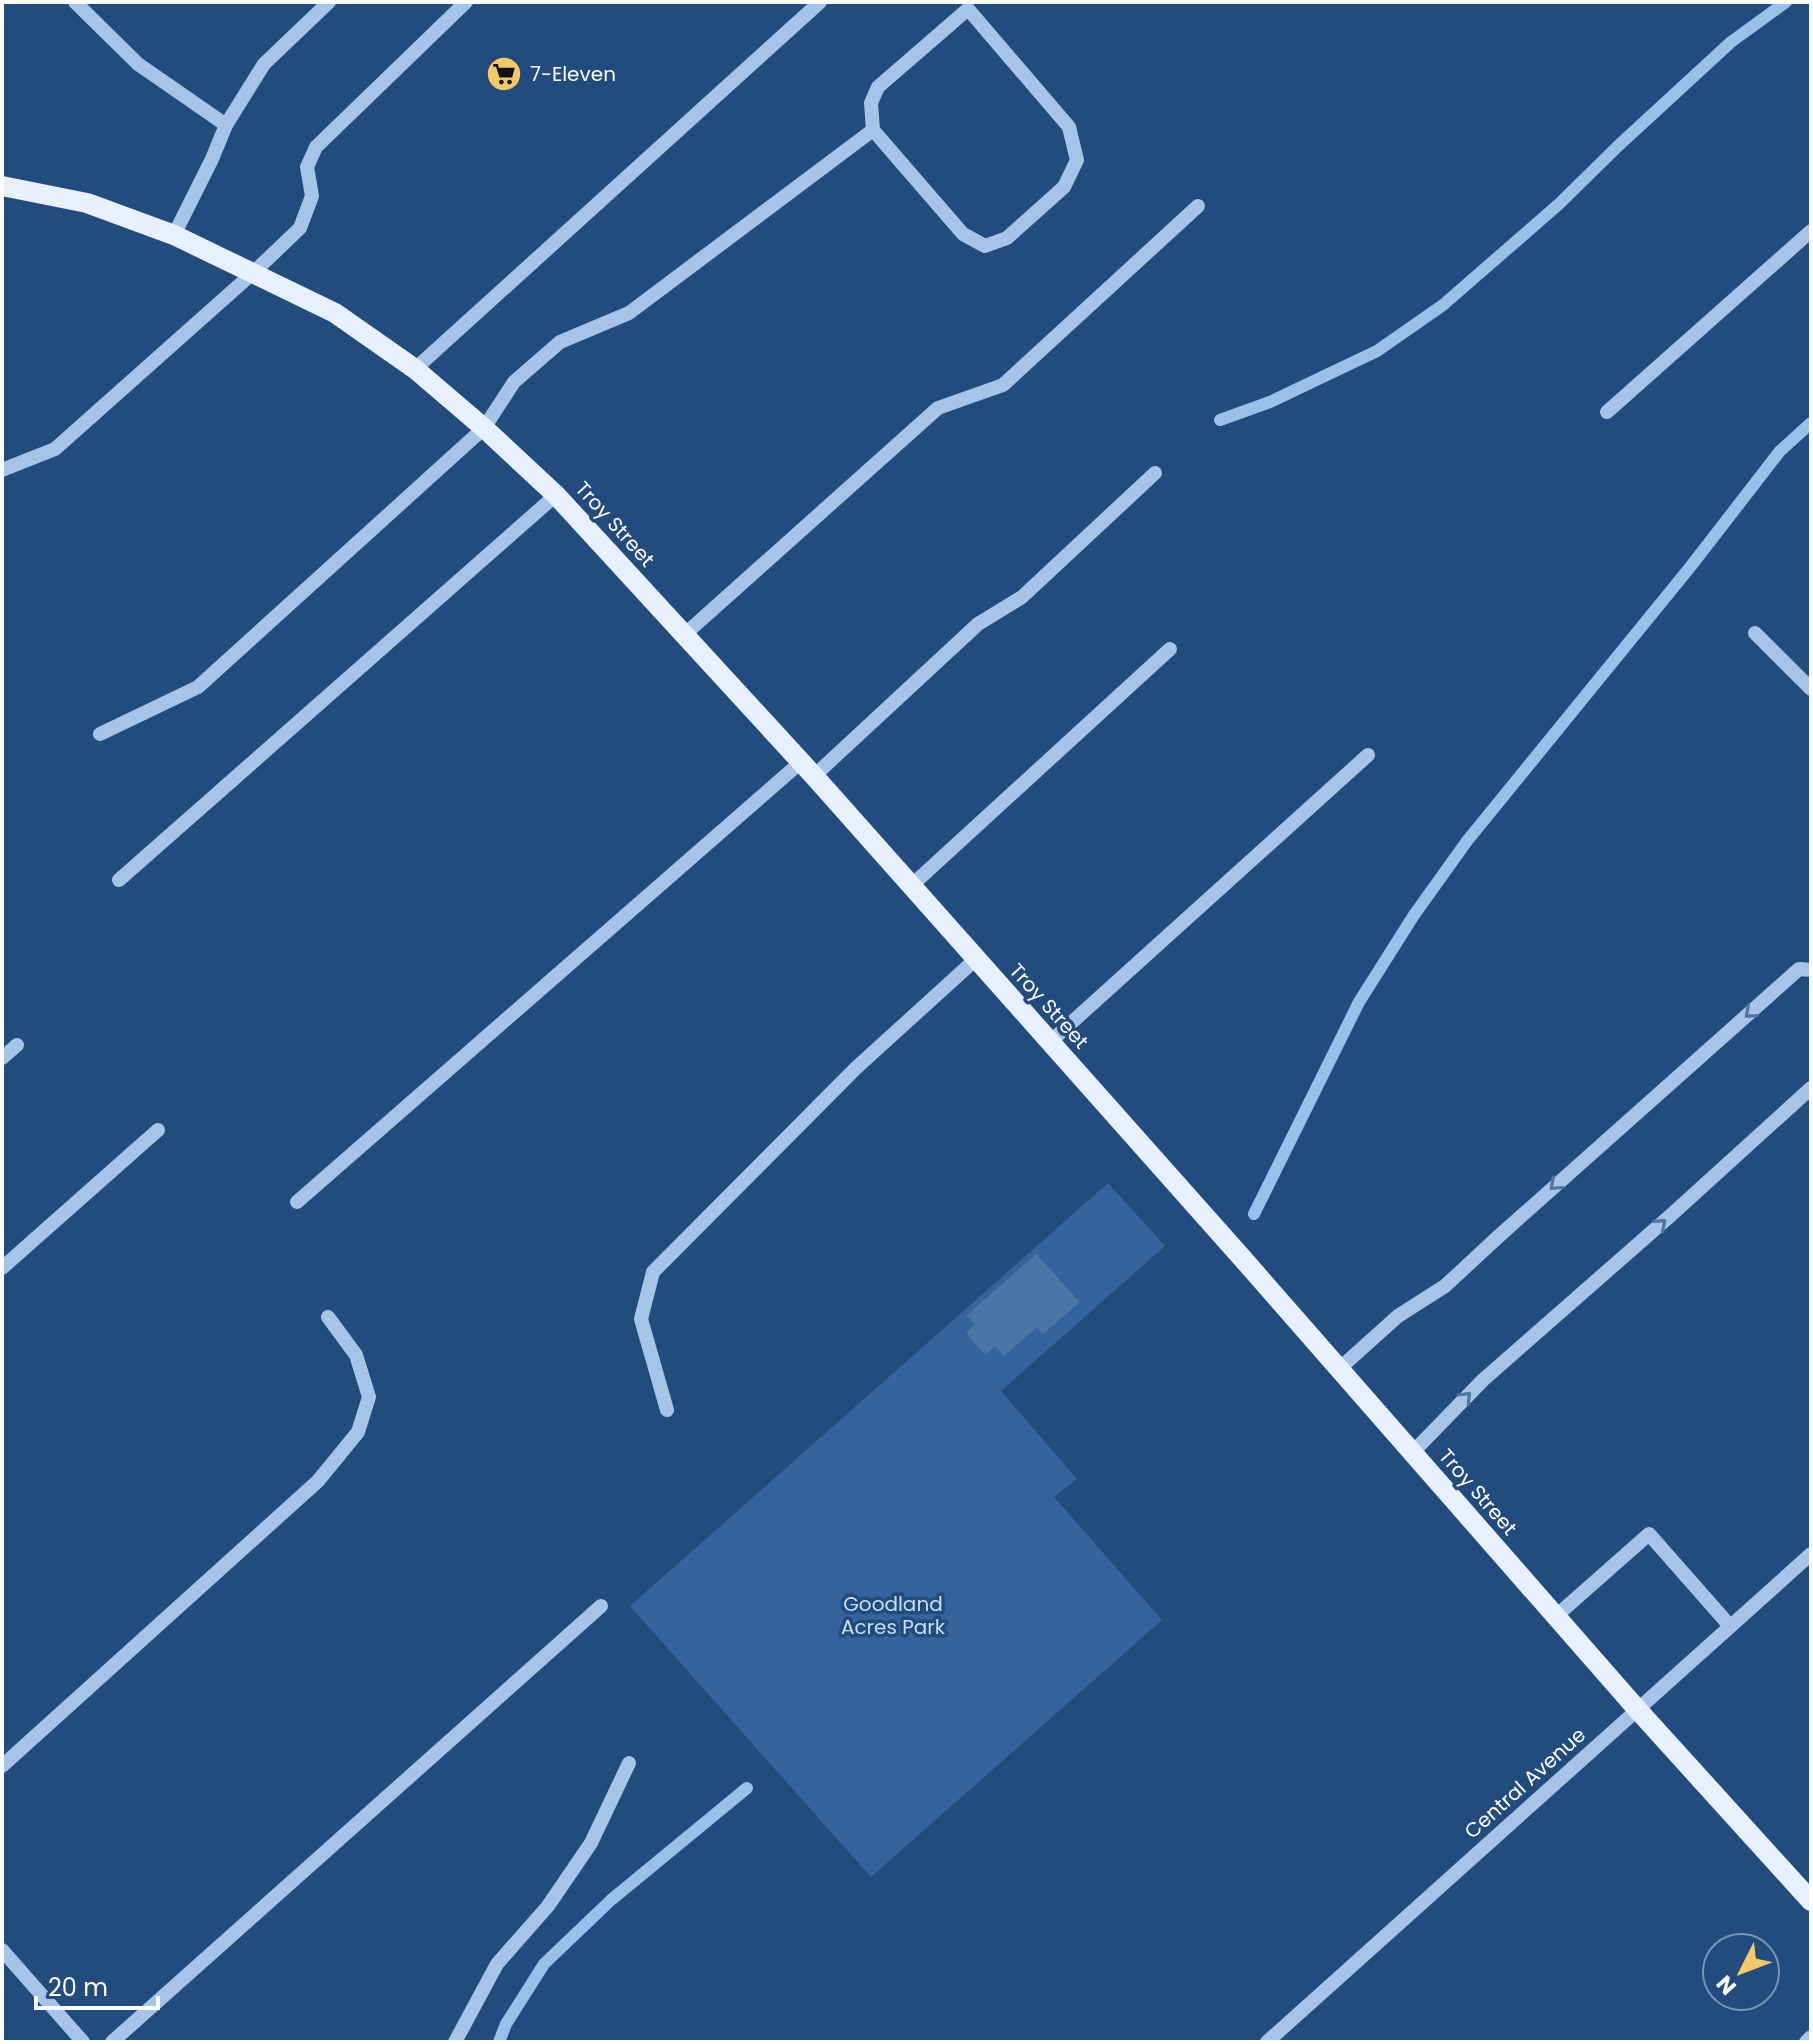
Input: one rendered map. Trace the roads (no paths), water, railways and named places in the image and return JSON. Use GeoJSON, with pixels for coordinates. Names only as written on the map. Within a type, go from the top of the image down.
{"type":"FeatureCollection","features":[{"type":"Feature","properties":{"kind":"main road","name":"Troy Street"},"geometry":{"type":"LineString","coordinates":[[2,186],[87,203],[174,235],[335,313],[415,369],[556,495],[808,769],[1555,1617],[1811,1901]]}},
{"type":"Feature","properties":{"kind":"street"},"geometry":{"type":"LineString","coordinates":[[75,2],[138,64],[226,125]]}},
{"type":"Feature","properties":{"kind":"street"},"geometry":{"type":"LineString","coordinates":[[174,235],[226,125],[264,64],[329,2]]}},
{"type":"Feature","properties":{"kind":"street"},"geometry":{"type":"LineString","coordinates":[[2,470],[55,449],[300,228],[312,196],[307,167],[316,147],[466,2]]}},
{"type":"Feature","properties":{"kind":"street"},"geometry":{"type":"LineString","coordinates":[[415,369],[820,2]]}},
{"type":"Feature","properties":{"kind":"street"},"geometry":{"type":"LineString","coordinates":[[968,9],[1069,127],[1077,160],[1064,187],[1007,238],[985,246],[963,234],[873,130],[871,103],[878,87],[968,9]]}},
{"type":"Feature","properties":{"kind":"street"},"geometry":{"type":"LineString","coordinates":[[100,734],[198,687],[484,428],[514,382],[560,342],[629,313],[873,130]]}},
{"type":"Feature","properties":{"kind":"street"},"geometry":{"type":"LineString","coordinates":[[684,635],[938,408],[1003,385],[1198,206]]}},
{"type":"Feature","properties":{"kind":"street"},"geometry":{"type":"LineString","coordinates":[[1607,412],[1811,231]]}},
{"type":"Feature","properties":{"kind":"street"},"geometry":{"type":"LineString","coordinates":[[297,1202],[978,624],[1022,597],[1155,473]]}},
{"type":"Feature","properties":{"kind":"street"},"geometry":{"type":"LineString","coordinates":[[119,880],[556,495]]}},
{"type":"Feature","properties":{"kind":"street"},"geometry":{"type":"LineString","coordinates":[[1755,633],[1811,689]]}},
{"type":"Feature","properties":{"kind":"street"},"geometry":{"type":"LineString","coordinates":[[911,886],[1170,649]]}},
{"type":"Feature","properties":{"kind":"street"},"geometry":{"type":"LineString","coordinates":[[1050,1042],[1368,755]]}},
{"type":"Feature","properties":{"kind":"street"},"geometry":{"type":"LineString","coordinates":[[667,1410],[641,1319],[653,1272],[856,1068],[976,959]]}},
{"type":"Feature","properties":{"kind":"street"},"geometry":{"type":"LineString","coordinates":[[1339,1369],[1398,1316],[1445,1286],[1799,969],[1811,970]]}},
{"type":"Feature","properties":{"kind":"street"},"geometry":{"type":"LineString","coordinates":[[2,1058],[17,1045]]}},
{"type":"Feature","properties":{"kind":"street"},"geometry":{"type":"LineString","coordinates":[[1412,1453],[1483,1380],[1811,1088]]}},
{"type":"Feature","properties":{"kind":"street"},"geometry":{"type":"LineString","coordinates":[[2,1268],[158,1130]]}},
{"type":"Feature","properties":{"kind":"street"},"geometry":{"type":"LineString","coordinates":[[2,1766],[318,1481],[358,1432],[369,1397],[356,1355],[328,1317]]}},
{"type":"Feature","properties":{"kind":"street"},"geometry":{"type":"LineString","coordinates":[[1555,1617],[1649,1534],[1730,1626]]}},
{"type":"Feature","properties":{"kind":"street","name":"Central Avenue"},"geometry":{"type":"LineString","coordinates":[[1267,2042],[1811,1554]]}},
{"type":"Feature","properties":{"kind":"street"},"geometry":{"type":"LineString","coordinates":[[112,2042],[601,1606]]}},
{"type":"Feature","properties":{"kind":"street"},"geometry":{"type":"LineString","coordinates":[[455,2042],[497,1964],[548,1906],[591,1843],[629,1763]]}},
{"type":"Feature","properties":{"kind":"street"},"geometry":{"type":"LineString","coordinates":[[2,1950],[83,2042]]}},
{"type":"Feature","properties":{"kind":"street"},"geometry":{"type":"LineString","coordinates":[[1806,2042],[1811,2037]]}},
{"type":"Feature","properties":{"kind":"waterway"},"geometry":{"type":"LineString","coordinates":[[1220,420],[1270,402],[1377,351],[1443,305],[1559,204],[1731,42],[1786,2]]}},
{"type":"Feature","properties":{"kind":"waterway"},"geometry":{"type":"LineString","coordinates":[[1254,1214],[1359,1002],[1414,915],[1467,841],[1691,566],[1780,451],[1811,423]]}},
{"type":"Feature","properties":{"kind":"waterway"},"geometry":{"type":"LineString","coordinates":[[499,2042],[506,2024],[544,1964],[611,1900],[747,1788]]}},
{"type":"Feature","properties":{"kind":"place","name":"7-Eleven"},"geometry":{"type":"Point","coordinates":[504,74]}},
{"type":"Feature","properties":{"kind":"park label","name":"Goodland Acres Park"},"geometry":{"type":"Point","coordinates":[893,1616]}}]}
